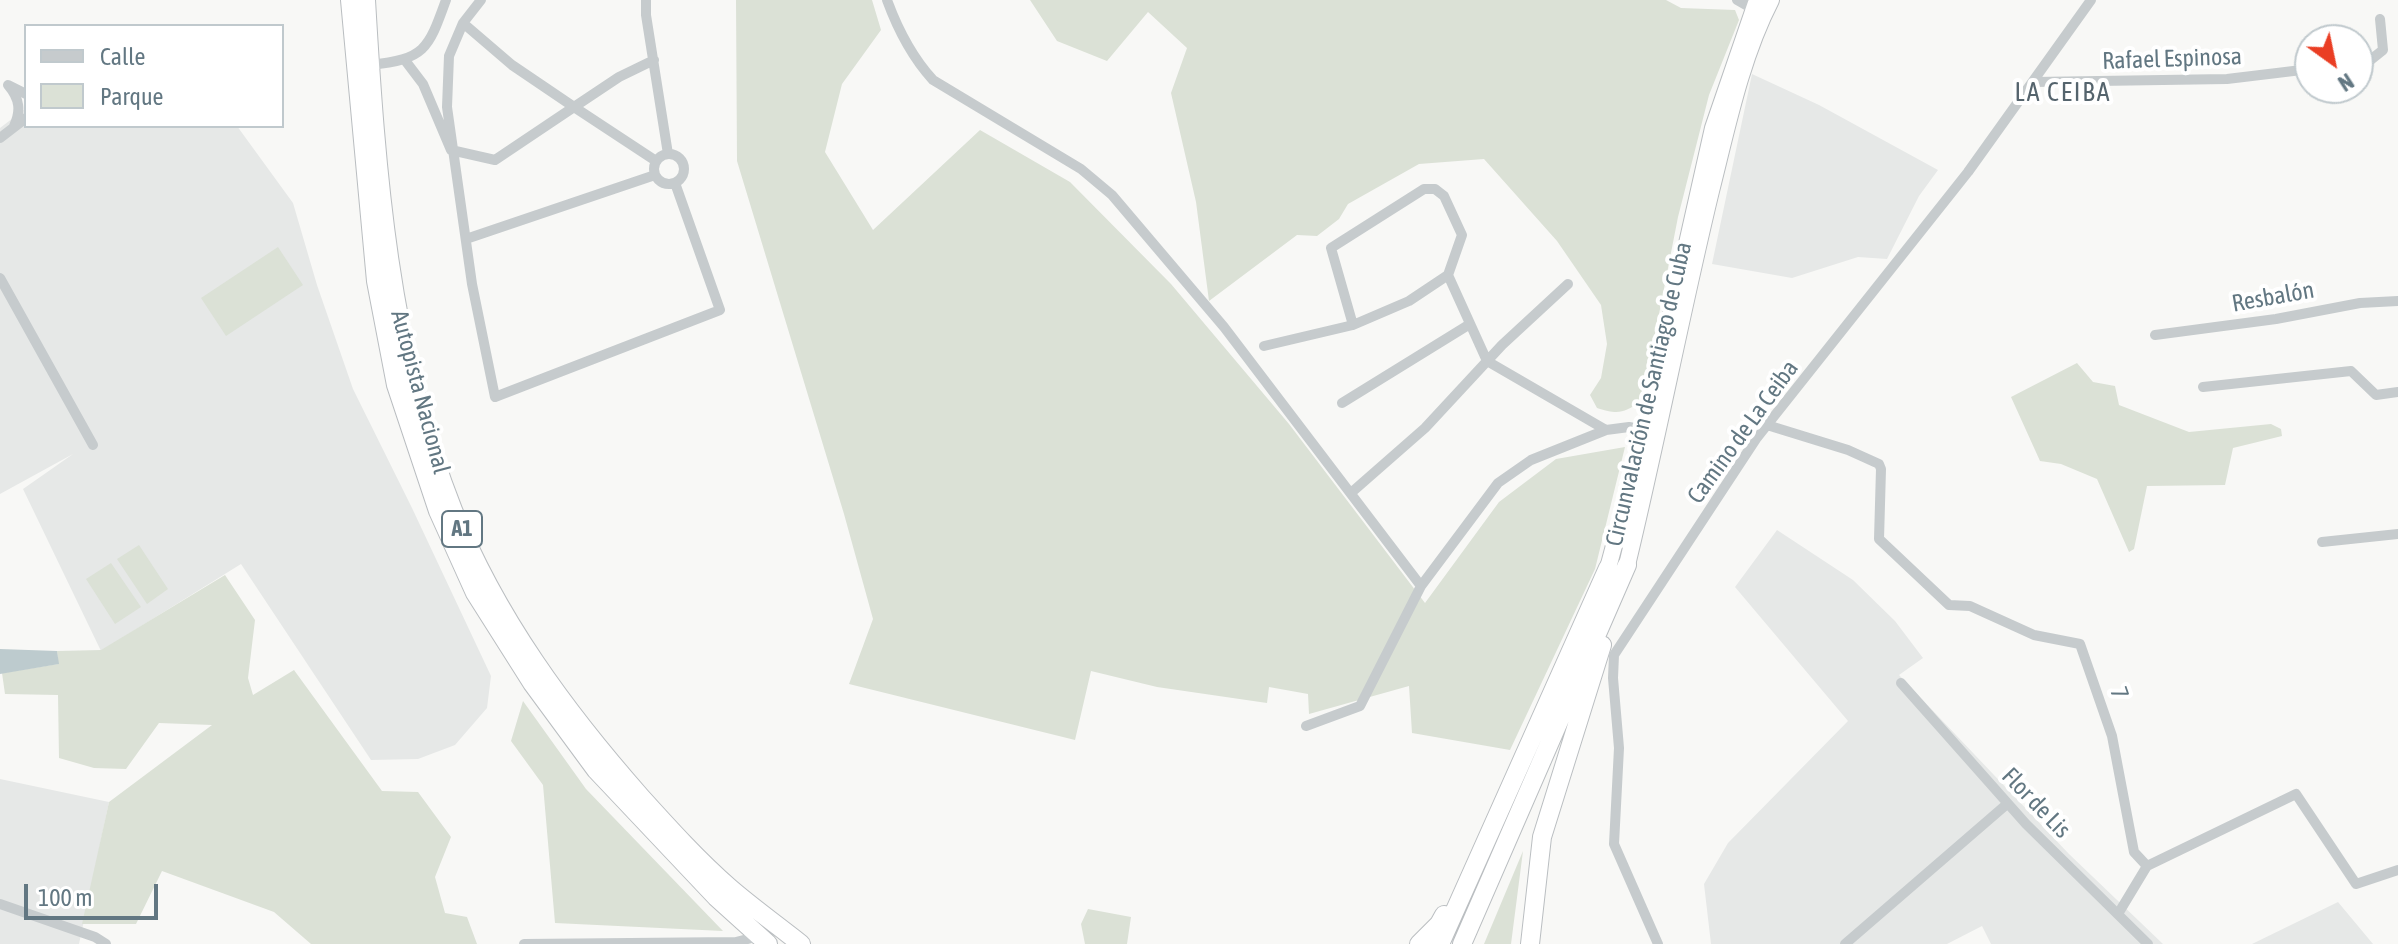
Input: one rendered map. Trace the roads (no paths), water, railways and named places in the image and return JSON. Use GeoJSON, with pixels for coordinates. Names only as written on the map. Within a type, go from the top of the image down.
{"type":"FeatureCollection","features":[{"type":"Feature","properties":{"kind":"highway","name":"Autopista Nacional"},"geometry":{"type":"LineString","coordinates":[[350,0],[376,281],[396,385],[438,511],[475,593],[532,683],[596,770],[698,879],[764,940]]}},
{"type":"Feature","properties":{"kind":"highway","name":"Autopista Nacional"},"geometry":{"type":"LineString","coordinates":[[366,0],[389,260],[405,349],[416,395],[453,509],[488,585],[523,645],[608,759],[671,830],[729,887],[801,944]]}},
{"type":"Feature","properties":{"kind":"highway","name":"Circunvalación de Santiago de Cuba"},"geometry":{"type":"LineString","coordinates":[[1462,944],[1627,565],[1713,128],[1761,6]]}},
{"type":"Feature","properties":{"kind":"highway","name":"Circunvalación de Santiago de Cuba"},"geometry":{"type":"LineString","coordinates":[[1440,944],[1608,568],[1652,432]]}},
{"type":"Feature","properties":{"kind":"highway"},"geometry":{"type":"LineString","coordinates":[[1530,944],[1542,837],[1627,565]]}},
{"type":"Feature","properties":{"kind":"highway"},"geometry":{"type":"LineString","coordinates":[[1419,944],[1439,924],[1498,814]]}},
{"type":"Feature","properties":{"kind":"street"},"geometry":{"type":"LineString","coordinates":[[370,65],[404,59],[421,52],[428,44],[446,0]]}},
{"type":"Feature","properties":{"kind":"street"},"geometry":{"type":"LineString","coordinates":[[481,0],[463,23],[449,56],[447,107],[472,284],[495,397],[720,310],[675,183]]}},
{"type":"Feature","properties":{"kind":"street"},"geometry":{"type":"LineString","coordinates":[[646,0],[668,154]]}},
{"type":"Feature","properties":{"kind":"street"},"geometry":{"type":"LineString","coordinates":[[887,0],[916,62],[933,80],[1081,169],[1112,195],[1224,327],[1421,586]]}},
{"type":"Feature","properties":{"kind":"street"},"geometry":{"type":"LineString","coordinates":[[1737,0],[1761,6]]}},
{"type":"Feature","properties":{"kind":"street","name":"Camino de La Ceiba"},"geometry":{"type":"LineString","coordinates":[[1658,944],[1614,844],[1619,748],[1614,655],[1767,425],[1968,172],[2091,0]]}},
{"type":"Feature","properties":{"kind":"street"},"geometry":{"type":"LineString","coordinates":[[2374,57],[2383,50],[2380,19]]}},
{"type":"Feature","properties":{"kind":"street"},"geometry":{"type":"LineString","coordinates":[[463,23],[512,65],[656,161]]}},
{"type":"Feature","properties":{"kind":"street"},"geometry":{"type":"LineString","coordinates":[[404,59],[423,84],[451,150]]}},
{"type":"Feature","properties":{"kind":"street"},"geometry":{"type":"LineString","coordinates":[[451,150],[495,160],[619,77],[654,60]]}},
{"type":"Feature","properties":{"kind":"street","name":"Rafael Espinosa"},"geometry":{"type":"LineString","coordinates":[[2034,82],[2227,79],[2294,71]]}},
{"type":"Feature","properties":{"kind":"street"},"geometry":{"type":"LineString","coordinates":[[4,82],[24,93]]}},
{"type":"Feature","properties":{"kind":"street"},"geometry":{"type":"LineString","coordinates":[[4,82],[15,93],[20,111],[14,126]]}},
{"type":"Feature","properties":{"kind":"street"},"geometry":{"type":"LineString","coordinates":[[0,138],[24,119]]}},
{"type":"Feature","properties":{"kind":"street"},"geometry":{"type":"LineString","coordinates":[[655,175],[665,184],[675,183],[682,175],[683,165],[678,157],[668,154],[656,161]]}},
{"type":"Feature","properties":{"kind":"street"},"geometry":{"type":"LineString","coordinates":[[655,175],[656,161]]}},
{"type":"Feature","properties":{"kind":"street"},"geometry":{"type":"LineString","coordinates":[[466,239],[655,175]]}},
{"type":"Feature","properties":{"kind":"street"},"geometry":{"type":"LineString","coordinates":[[1264,346],[1353,325],[1409,301],[1448,275],[1462,235],[1444,196],[1435,189],[1424,189],[1331,248],[1353,325]]}},
{"type":"Feature","properties":{"kind":"street"},"geometry":{"type":"LineString","coordinates":[[1448,275],[1487,361],[1606,430]]}},
{"type":"Feature","properties":{"kind":"street"},"geometry":{"type":"LineString","coordinates":[[0,278],[93,445]]}},
{"type":"Feature","properties":{"kind":"street"},"geometry":{"type":"LineString","coordinates":[[1352,492],[1425,428],[1487,361],[1568,284]]}},
{"type":"Feature","properties":{"kind":"street","name":"Resbalón"},"geometry":{"type":"LineString","coordinates":[[2155,335],[2276,319],[2360,303],[2398,301]]}},
{"type":"Feature","properties":{"kind":"street"},"geometry":{"type":"LineString","coordinates":[[1342,403],[1470,324]]}},
{"type":"Feature","properties":{"kind":"street"},"geometry":{"type":"LineString","coordinates":[[2203,387],[2351,371],[2376,395],[2398,392]]}},
{"type":"Feature","properties":{"kind":"street","name":"7"},"geometry":{"type":"LineString","coordinates":[[1767,425],[1848,450],[1879,464],[1879,539],[1949,605],[1970,606],[2034,635],[2080,644],[2112,736],[2134,852],[2147,866]]}},
{"type":"Feature","properties":{"kind":"street"},"geometry":{"type":"LineString","coordinates":[[1306,726],[1360,706],[1421,586],[1498,483],[1531,460],[1606,430],[1629,427],[1652,432]]}},
{"type":"Feature","properties":{"kind":"street"},"geometry":{"type":"LineString","coordinates":[[2322,542],[2398,534]]}},
{"type":"Feature","properties":{"kind":"street"},"geometry":{"type":"LineString","coordinates":[[1600,650],[1613,678]]}},
{"type":"Feature","properties":{"kind":"street","name":"Flor de Lis"},"geometry":{"type":"LineString","coordinates":[[1901,683],[2007,804],[2148,944]]}},
{"type":"Feature","properties":{"kind":"street"},"geometry":{"type":"LineString","coordinates":[[2118,914],[2147,866],[2296,794],[2356,884],[2398,870]]}},
{"type":"Feature","properties":{"kind":"street"},"geometry":{"type":"LineString","coordinates":[[1845,944],[2007,804]]}},
{"type":"Feature","properties":{"kind":"street"},"geometry":{"type":"LineString","coordinates":[[0,904],[95,937],[106,944]]}},
{"type":"Feature","properties":{"kind":"street"},"geometry":{"type":"LineString","coordinates":[[524,944],[764,940]]}},
{"type":"Feature","properties":{"kind":"district","name":"LA CEIBA"},"geometry":{"type":"Point","coordinates":[2063,93]}}]}
